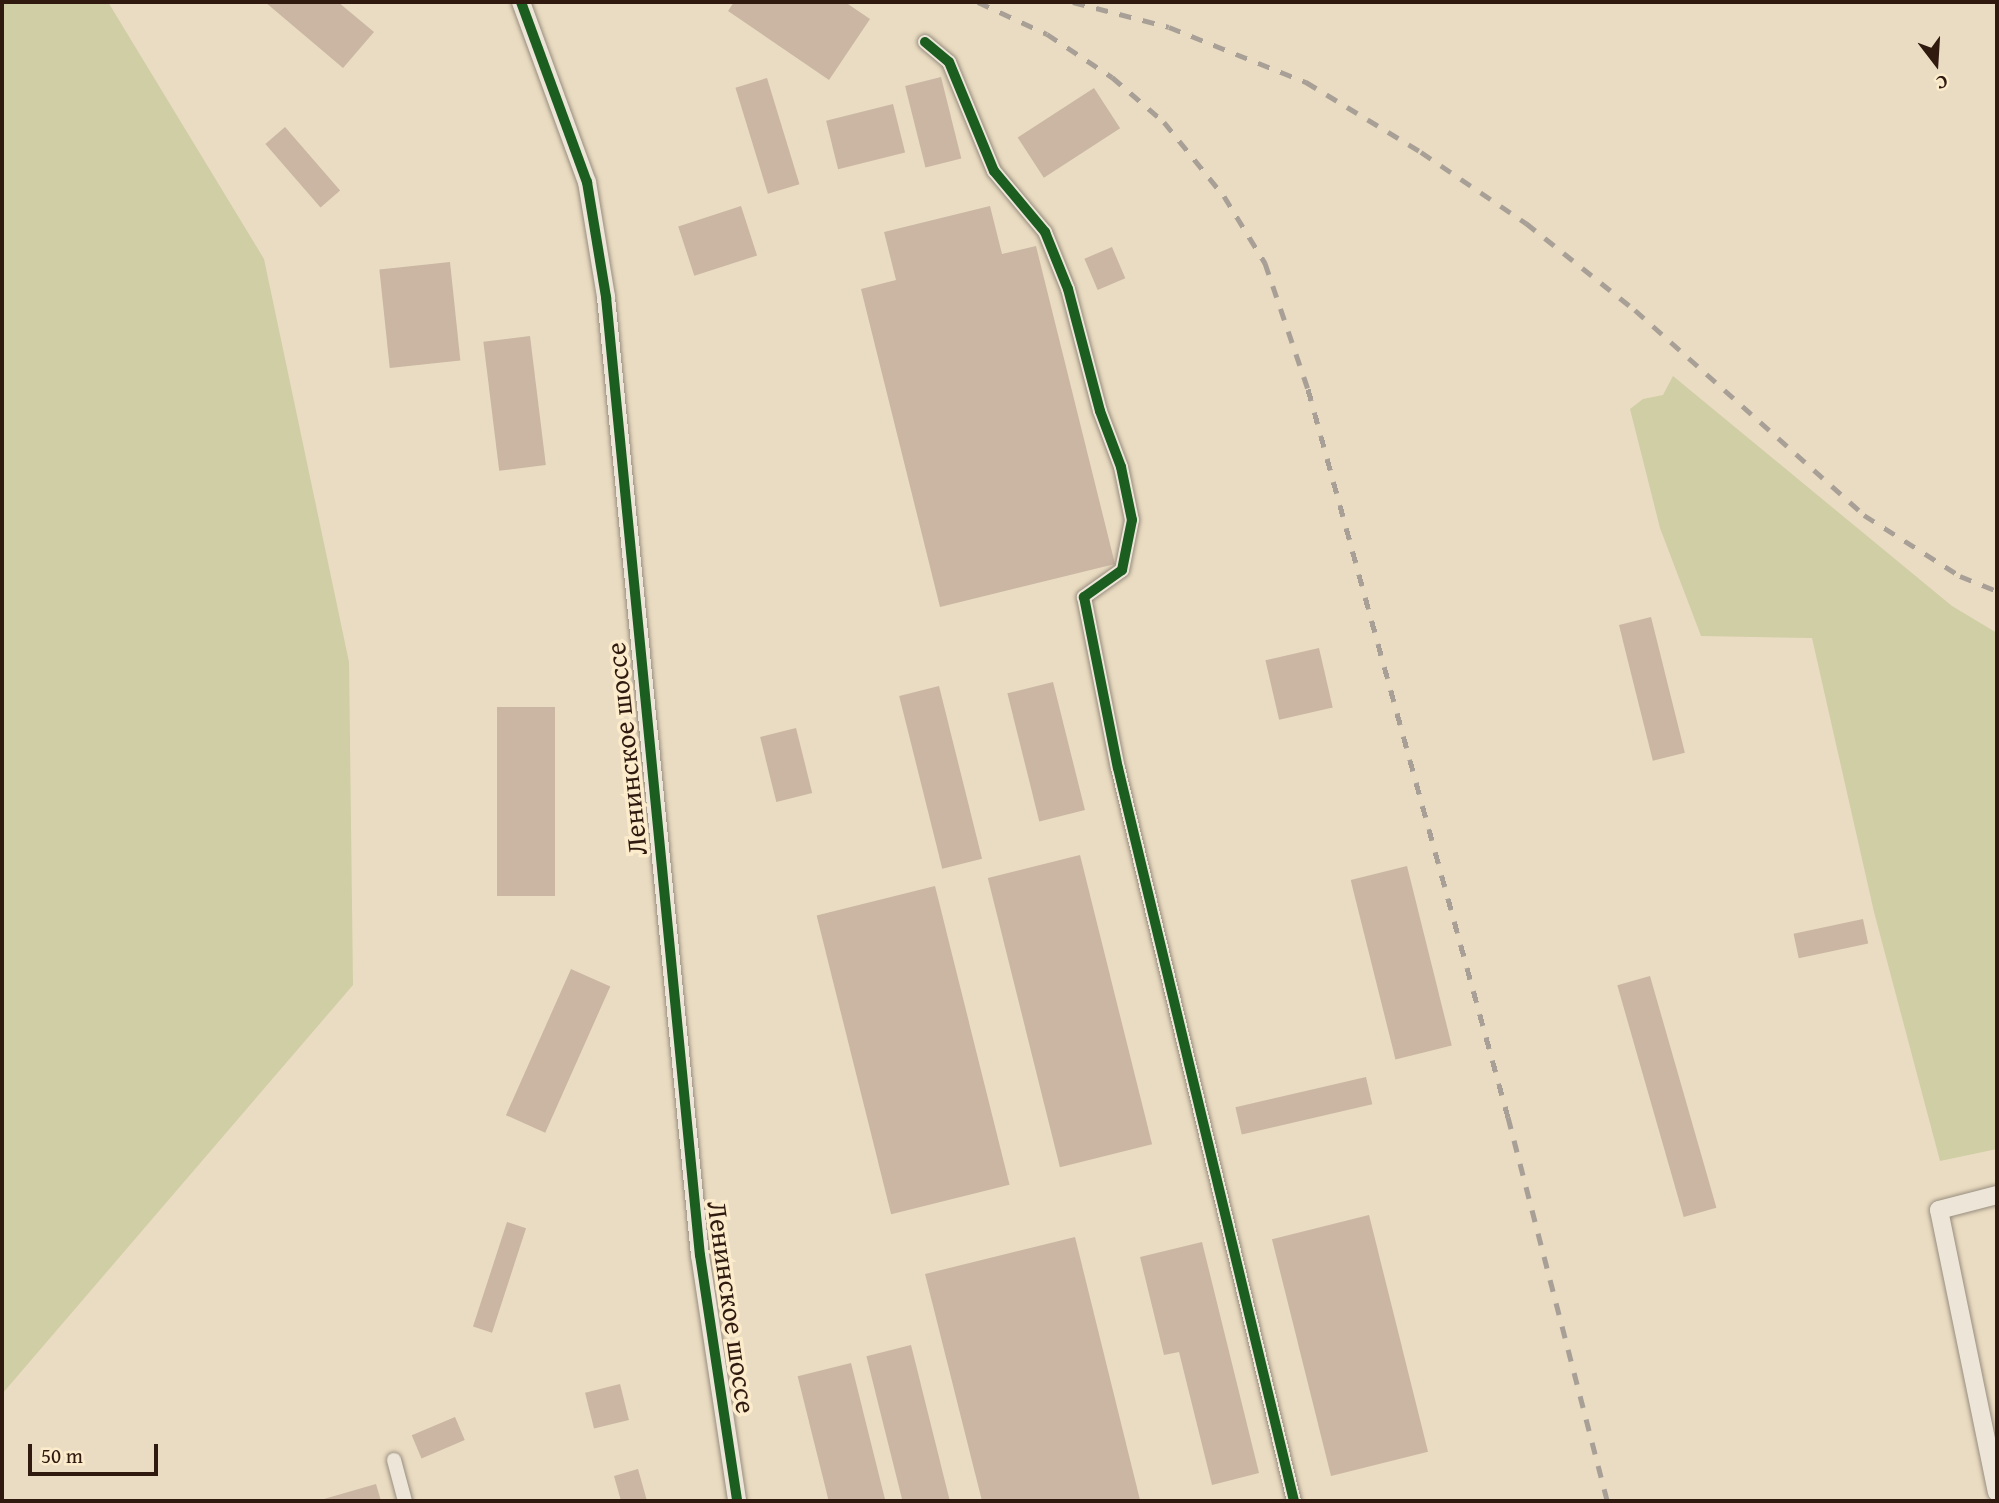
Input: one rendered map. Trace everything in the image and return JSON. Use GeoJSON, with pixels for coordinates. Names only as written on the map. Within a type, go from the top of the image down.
{"type":"FeatureCollection","features":[{"type":"Feature","properties":{"kind":"street","name":"Ленинское шоссе"},"geometry":{"type":"LineString","coordinates":[[521,2],[587,182],[606,297],[700,1255],[737,1501]]}},
{"type":"Feature","properties":{"kind":"street"},"geometry":{"type":"LineString","coordinates":[[925,42],[949,62],[993,171],[1045,232],[1068,289],[1100,411],[1121,467],[1132,520],[1122,570],[1084,597],[1118,768],[1294,1501]]}},
{"type":"Feature","properties":{"kind":"street"},"geometry":{"type":"LineString","coordinates":[[1997,1195],[1939,1210],[1997,1492]]}},
{"type":"Feature","properties":{"kind":"street"},"geometry":{"type":"LineString","coordinates":[[394,1460],[405,1501]]}},
{"type":"Feature","properties":{"kind":"shaded area"},"geometry":{"type":"Polygon","coordinates":[[[2,2],[108,2],[264,259],[349,662],[353,985],[2,1394],[2,2]]]}},
{"type":"Feature","properties":{"kind":"shaded area"},"geometry":{"type":"Polygon","coordinates":[[[1673,376],[1952,606],[1997,633],[1997,1149],[1940,1161],[1874,912],[1812,638],[1701,636],[1660,528],[1630,409],[1643,399],[1663,395],[1673,376]]]}},
{"type":"Feature","properties":{"kind":"building"},"geometry":{"type":"Polygon","coordinates":[[[265,2],[338,2],[374,32],[343,68],[265,2]]]}},
{"type":"Feature","properties":{"kind":"building"},"geometry":{"type":"Polygon","coordinates":[[[734,2],[845,2],[870,19],[829,80],[728,11],[734,2]]]}},
{"type":"Feature","properties":{"kind":"building"},"geometry":{"type":"Polygon","coordinates":[[[941,77],[961,159],[925,167],[905,86],[941,77]]]}},
{"type":"Feature","properties":{"kind":"building"},"geometry":{"type":"Polygon","coordinates":[[[767,78],[799,184],[768,194],[735,88],[767,78]]]}},
{"type":"Feature","properties":{"kind":"building"},"geometry":{"type":"Polygon","coordinates":[[[1094,88],[1120,128],[1044,178],[1018,138],[1094,88]]]}},
{"type":"Feature","properties":{"kind":"building"},"geometry":{"type":"Polygon","coordinates":[[[893,104],[905,153],[838,169],[826,121],[893,104]]]}},
{"type":"Feature","properties":{"kind":"building"},"geometry":{"type":"Polygon","coordinates":[[[285,127],[340,190],[320,207],[265,144],[285,127]]]}},
{"type":"Feature","properties":{"kind":"building"},"geometry":{"type":"Polygon","coordinates":[[[741,206],[757,255],[694,276],[678,226],[741,206]]]}},
{"type":"Feature","properties":{"kind":"building"},"geometry":{"type":"Polygon","coordinates":[[[990,206],[1002,254],[1036,246],[1115,564],[940,607],[861,289],[896,280],[884,232],[990,206]]]}},
{"type":"Feature","properties":{"kind":"building"},"geometry":{"type":"Polygon","coordinates":[[[1112,247],[1125,278],[1098,290],[1084,259],[1112,247]]]}},
{"type":"Feature","properties":{"kind":"building"},"geometry":{"type":"Polygon","coordinates":[[[450,262],[460,360],[390,368],[379,269],[450,262]]]}},
{"type":"Feature","properties":{"kind":"building"},"geometry":{"type":"Polygon","coordinates":[[[530,336],[546,465],[499,471],[483,342],[530,336]]]}},
{"type":"Feature","properties":{"kind":"building"},"geometry":{"type":"Polygon","coordinates":[[[1651,617],[1685,753],[1653,761],[1619,625],[1651,617]]]}},
{"type":"Feature","properties":{"kind":"building"},"geometry":{"type":"Polygon","coordinates":[[[1319,648],[1333,707],[1279,720],[1265,660],[1319,648]]]}},
{"type":"Feature","properties":{"kind":"building"},"geometry":{"type":"Polygon","coordinates":[[[1053,682],[1085,810],[1039,821],[1007,693],[1053,682]]]}},
{"type":"Feature","properties":{"kind":"building"},"geometry":{"type":"Polygon","coordinates":[[[939,686],[982,859],[942,869],[899,696],[939,686]]]}},
{"type":"Feature","properties":{"kind":"building"},"geometry":{"type":"Polygon","coordinates":[[[497,707],[555,707],[555,896],[497,896],[497,707]]]}},
{"type":"Feature","properties":{"kind":"building"},"geometry":{"type":"Polygon","coordinates":[[[796,728],[812,793],[776,802],[760,737],[796,728]]]}},
{"type":"Feature","properties":{"kind":"building"},"geometry":{"type":"Polygon","coordinates":[[[1080,855],[1152,1144],[1060,1167],[988,878],[1080,855]]]}},
{"type":"Feature","properties":{"kind":"building"},"geometry":{"type":"Polygon","coordinates":[[[1407,866],[1452,1046],[1395,1060],[1351,880],[1407,866]]]}},
{"type":"Feature","properties":{"kind":"building"},"geometry":{"type":"Polygon","coordinates":[[[935,886],[1010,1185],[891,1214],[817,916],[935,886]]]}},
{"type":"Feature","properties":{"kind":"building"},"geometry":{"type":"Polygon","coordinates":[[[1863,919],[1868,943],[1799,958],[1794,934],[1863,919]]]}},
{"type":"Feature","properties":{"kind":"building"},"geometry":{"type":"Polygon","coordinates":[[[571,969],[610,986],[545,1133],[506,1115],[571,969]]]}},
{"type":"Feature","properties":{"kind":"building"},"geometry":{"type":"Polygon","coordinates":[[[1650,976],[1716,1208],[1684,1217],[1617,985],[1650,976]]]}},
{"type":"Feature","properties":{"kind":"building"},"geometry":{"type":"Polygon","coordinates":[[[1366,1077],[1372,1104],[1242,1134],[1235,1107],[1366,1077]]]}},
{"type":"Feature","properties":{"kind":"building"},"geometry":{"type":"Polygon","coordinates":[[[1369,1215],[1428,1452],[1331,1476],[1272,1239],[1369,1215]]]}},
{"type":"Feature","properties":{"kind":"building"},"geometry":{"type":"Polygon","coordinates":[[[507,1222],[526,1228],[492,1333],[473,1327],[507,1222]]]}},
{"type":"Feature","properties":{"kind":"building"},"geometry":{"type":"Polygon","coordinates":[[[1075,1237],[1140,1500],[982,1501],[925,1274],[1075,1237]]]}},
{"type":"Feature","properties":{"kind":"building"},"geometry":{"type":"Polygon","coordinates":[[[1202,1242],[1259,1473],[1212,1485],[1179,1352],[1164,1355],[1140,1257],[1202,1242]]]}},
{"type":"Feature","properties":{"kind":"building"},"geometry":{"type":"Polygon","coordinates":[[[911,1345],[950,1501],[902,1501],[866,1356],[911,1345]]]}},
{"type":"Feature","properties":{"kind":"building"},"geometry":{"type":"Polygon","coordinates":[[[851,1363],[885,1501],[829,1501],[798,1376],[851,1363]]]}},
{"type":"Feature","properties":{"kind":"building"},"geometry":{"type":"Polygon","coordinates":[[[620,1384],[629,1420],[594,1429],[585,1393],[620,1384]]]}},
{"type":"Feature","properties":{"kind":"building"},"geometry":{"type":"Polygon","coordinates":[[[455,1417],[465,1440],[422,1458],[412,1435],[455,1417]]]}},
{"type":"Feature","properties":{"kind":"building"},"geometry":{"type":"Polygon","coordinates":[[[638,1469],[647,1501],[621,1501],[614,1476],[638,1469]]]}},
{"type":"Feature","properties":{"kind":"building"},"geometry":{"type":"Polygon","coordinates":[[[376,1484],[381,1501],[317,1501],[376,1484]]]}},
{"type":"Feature","properties":{"kind":"railway"},"geometry":{"type":"LineString","coordinates":[[978,2],[1047,34],[1112,77],[1164,122],[1224,196],[1265,263],[1308,389],[1508,1117],[1607,1501]]}},
{"type":"Feature","properties":{"kind":"railway"},"geometry":{"type":"LineString","coordinates":[[1073,2],[1169,27],[1306,82],[1421,152],[1526,223],[1635,310],[1864,515],[1960,576],[1997,591]]}},
{"type":"Feature","properties":{"kind":"cycle path"},"geometry":{"type":"LineString","coordinates":[[521,2],[587,182],[606,297],[700,1255],[737,1501]]}},
{"type":"Feature","properties":{"kind":"cycle path"},"geometry":{"type":"LineString","coordinates":[[925,42],[949,62],[994,171],[1045,232],[1068,289],[1100,411],[1121,467],[1132,520],[1122,570],[1084,597],[1118,768],[1294,1501]]}}]}
